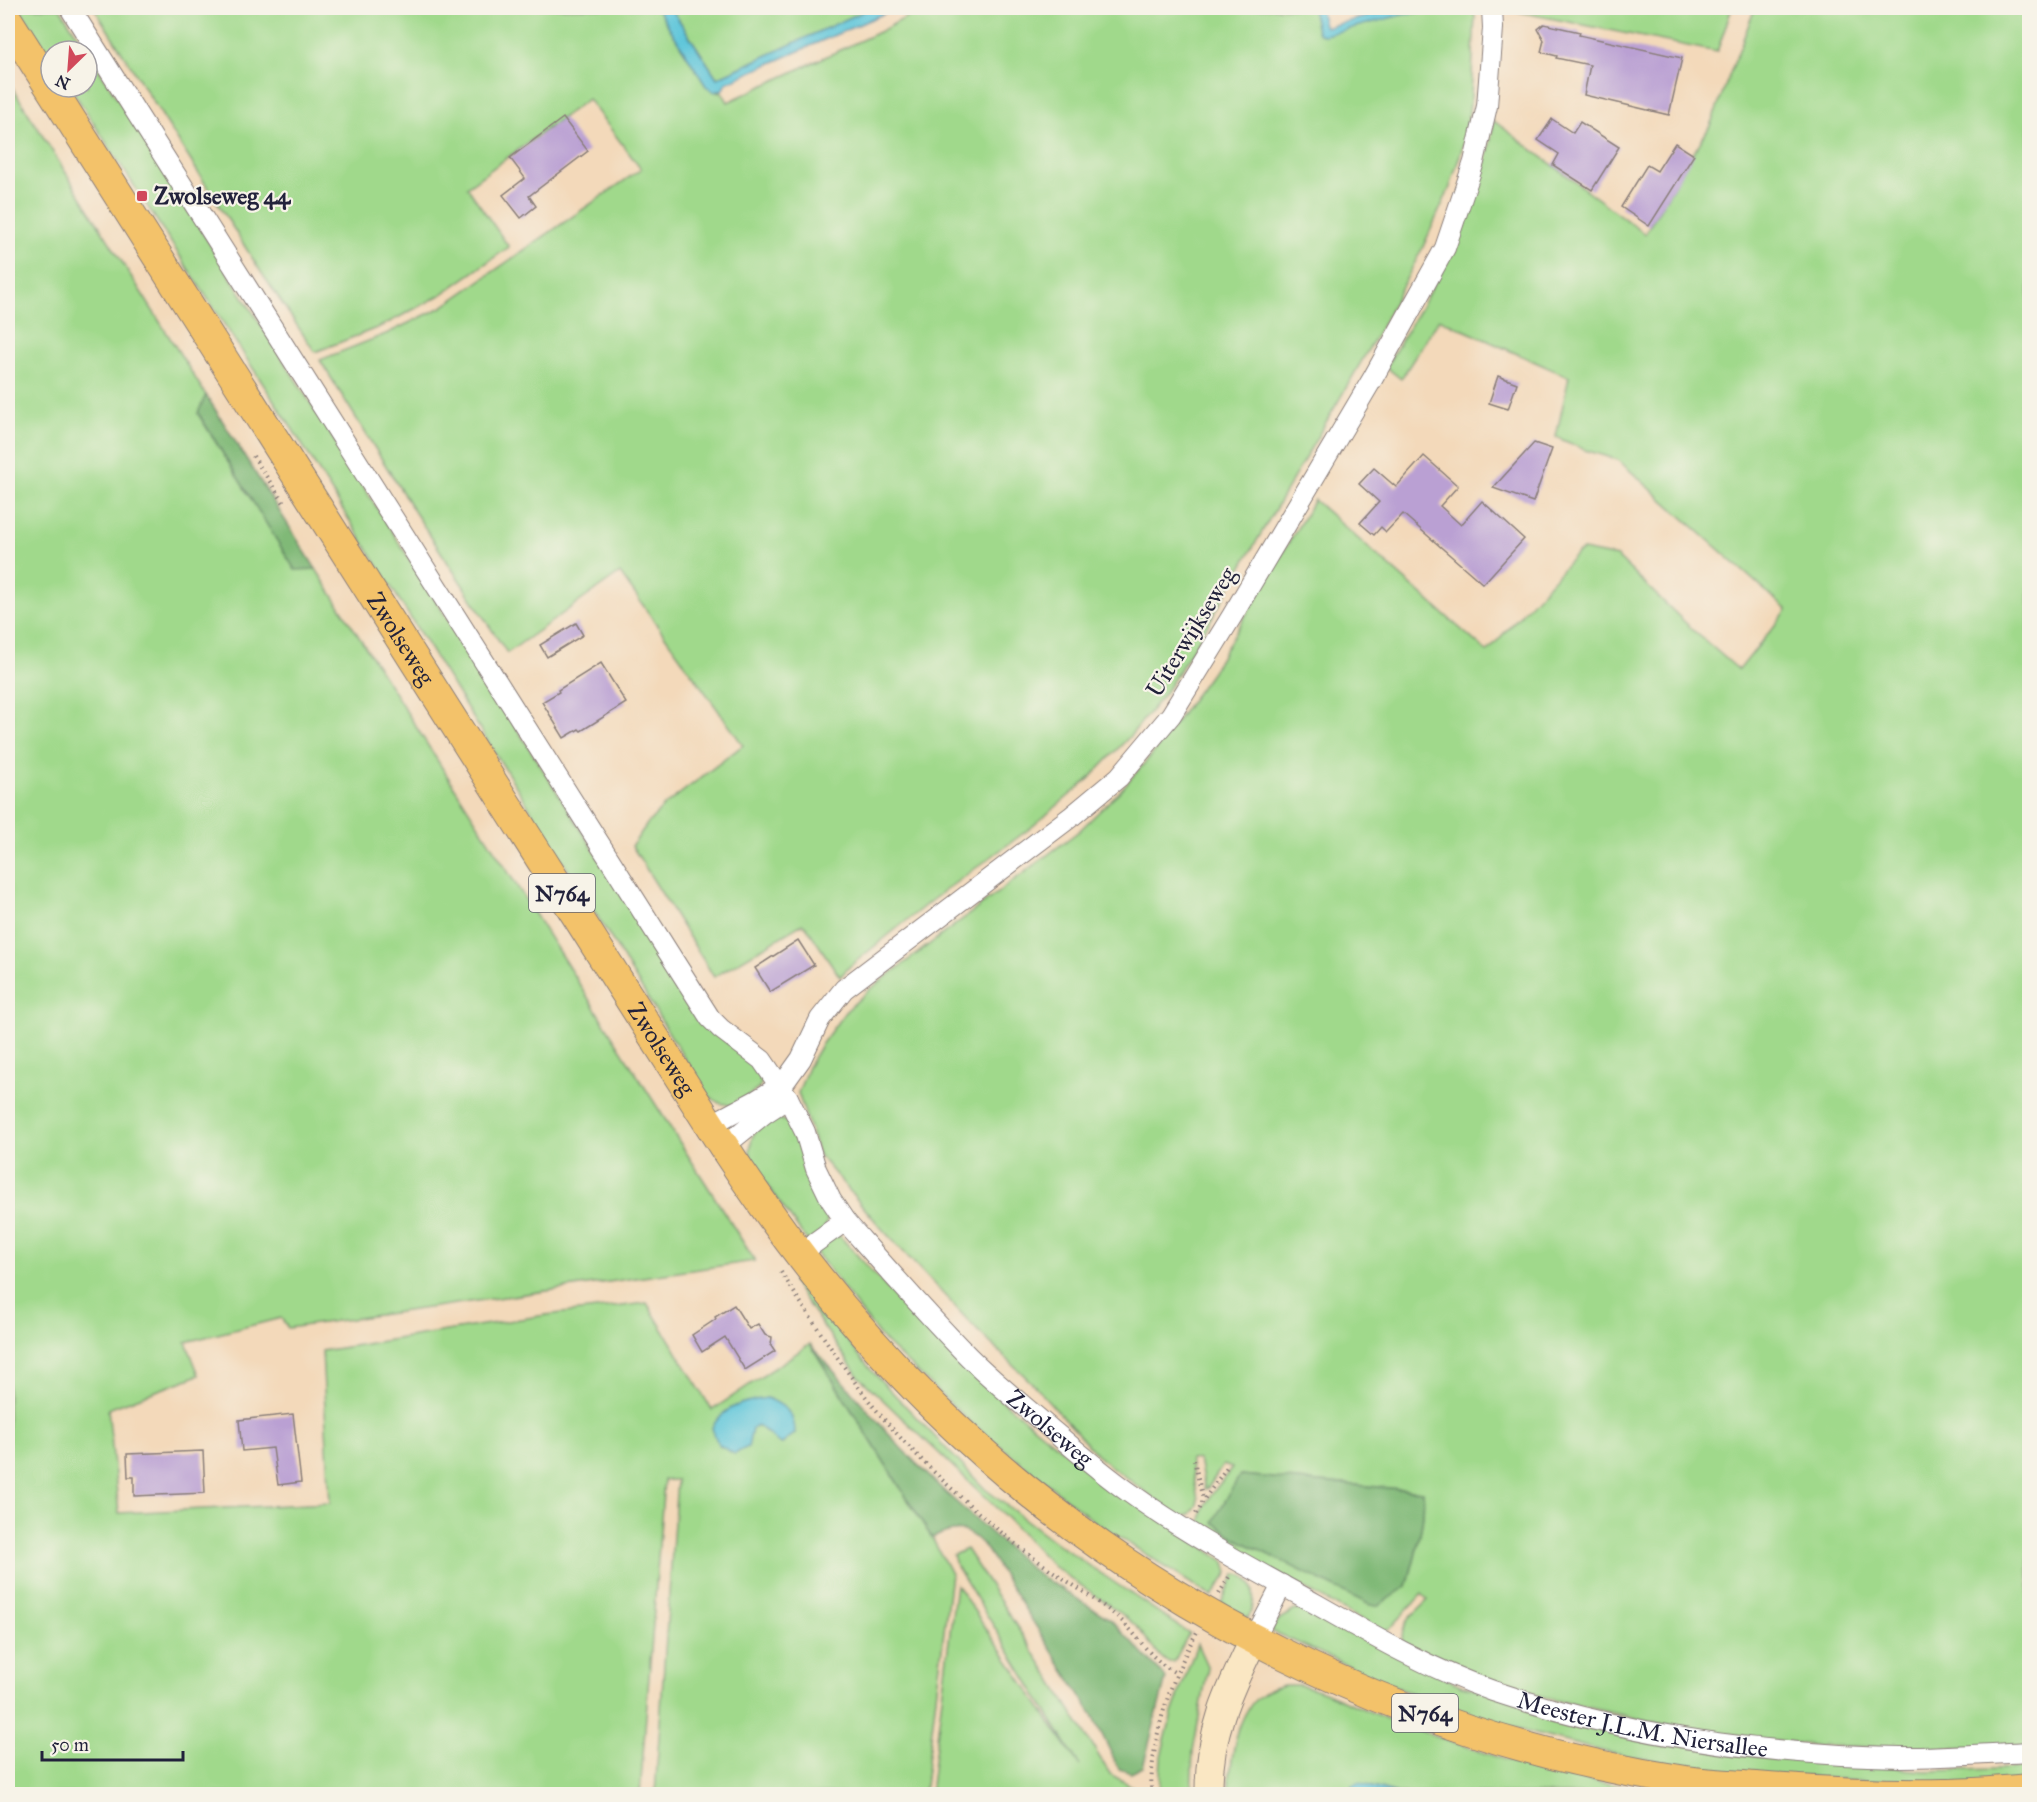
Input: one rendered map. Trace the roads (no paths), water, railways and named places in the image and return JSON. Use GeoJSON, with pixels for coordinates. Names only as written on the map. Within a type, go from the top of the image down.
{"type":"FeatureCollection","features":[{"type":"Feature","properties":{"kind":"main road","name":"Zwolseweg"},"geometry":{"type":"LineString","coordinates":[[8,21],[716,1136],[799,1254],[832,1296],[890,1362],[934,1407],[987,1455],[1058,1514],[1143,1574],[1254,1639]]}},
{"type":"Feature","properties":{"kind":"main road","name":"Meester J.L.M. Niersallee"},"geometry":{"type":"LineString","coordinates":[[1254,1639],[1286,1656],[1447,1722],[1517,1745],[1604,1766],[1687,1781],[1815,1792],[1946,1794],[2030,1789]]}},
{"type":"Feature","properties":{"kind":"main road"},"geometry":{"type":"LineString","coordinates":[[1209,1794],[1211,1755],[1216,1728],[1229,1689],[1254,1639]]}},
{"type":"Feature","properties":{"kind":"street","name":"Zwolseweg"},"geometry":{"type":"LineString","coordinates":[[70,8],[710,1018],[762,1060],[784,1092],[805,1132],[816,1168],[826,1190],[845,1221],[934,1321],[1008,1393],[1121,1486],[1188,1531],[1239,1561]]}},
{"type":"Feature","properties":{"kind":"street","name":"Uiterwijkseweg"},"geometry":{"type":"LineString","coordinates":[[716,1136],[784,1092],[820,1019],[844,989],[1072,816],[1119,777],[1171,715],[1362,398],[1445,248],[1474,162],[1486,106],[1493,28],[1492,8]]}},
{"type":"Feature","properties":{"kind":"street"},"geometry":{"type":"LineString","coordinates":[[799,1254],[845,1221]]}},
{"type":"Feature","properties":{"kind":"street","name":"Meester J.L.M. Niersallee"},"geometry":{"type":"LineString","coordinates":[[1239,1561],[1384,1643],[1455,1676],[1530,1702],[1640,1730],[1719,1743],[1832,1754],[1922,1756],[2030,1752]]}},
{"type":"Feature","properties":{"kind":"street"},"geometry":{"type":"LineString","coordinates":[[1254,1639],[1282,1585]]}},
{"type":"Feature","properties":{"kind":"water"},"geometry":{"type":"Polygon","coordinates":[[[657,8],[671,8],[717,78],[871,8],[893,8],[726,83],[723,89],[715,92],[706,86],[657,8]]]}},
{"type":"Feature","properties":{"kind":"water"},"geometry":{"type":"Polygon","coordinates":[[[1312,8],[1320,8],[1326,27],[1401,8],[1447,8],[1401,15],[1325,35],[1317,31],[1312,8]]]}},
{"type":"Feature","properties":{"kind":"water"},"geometry":{"type":"Polygon","coordinates":[[[767,1398],[779,1404],[791,1415],[795,1433],[782,1444],[757,1425],[752,1429],[748,1447],[734,1454],[718,1444],[712,1428],[722,1415],[735,1406],[767,1398]]]}},
{"type":"Feature","properties":{"kind":"water"},"geometry":{"type":"Polygon","coordinates":[[[1358,1783],[1397,1794],[1350,1794],[1352,1785],[1358,1783]]]}},
{"type":"Feature","properties":{"kind":"place","name":"Zwolseweg 44"},"geometry":{"type":"Point","coordinates":[142,196]}}]}
